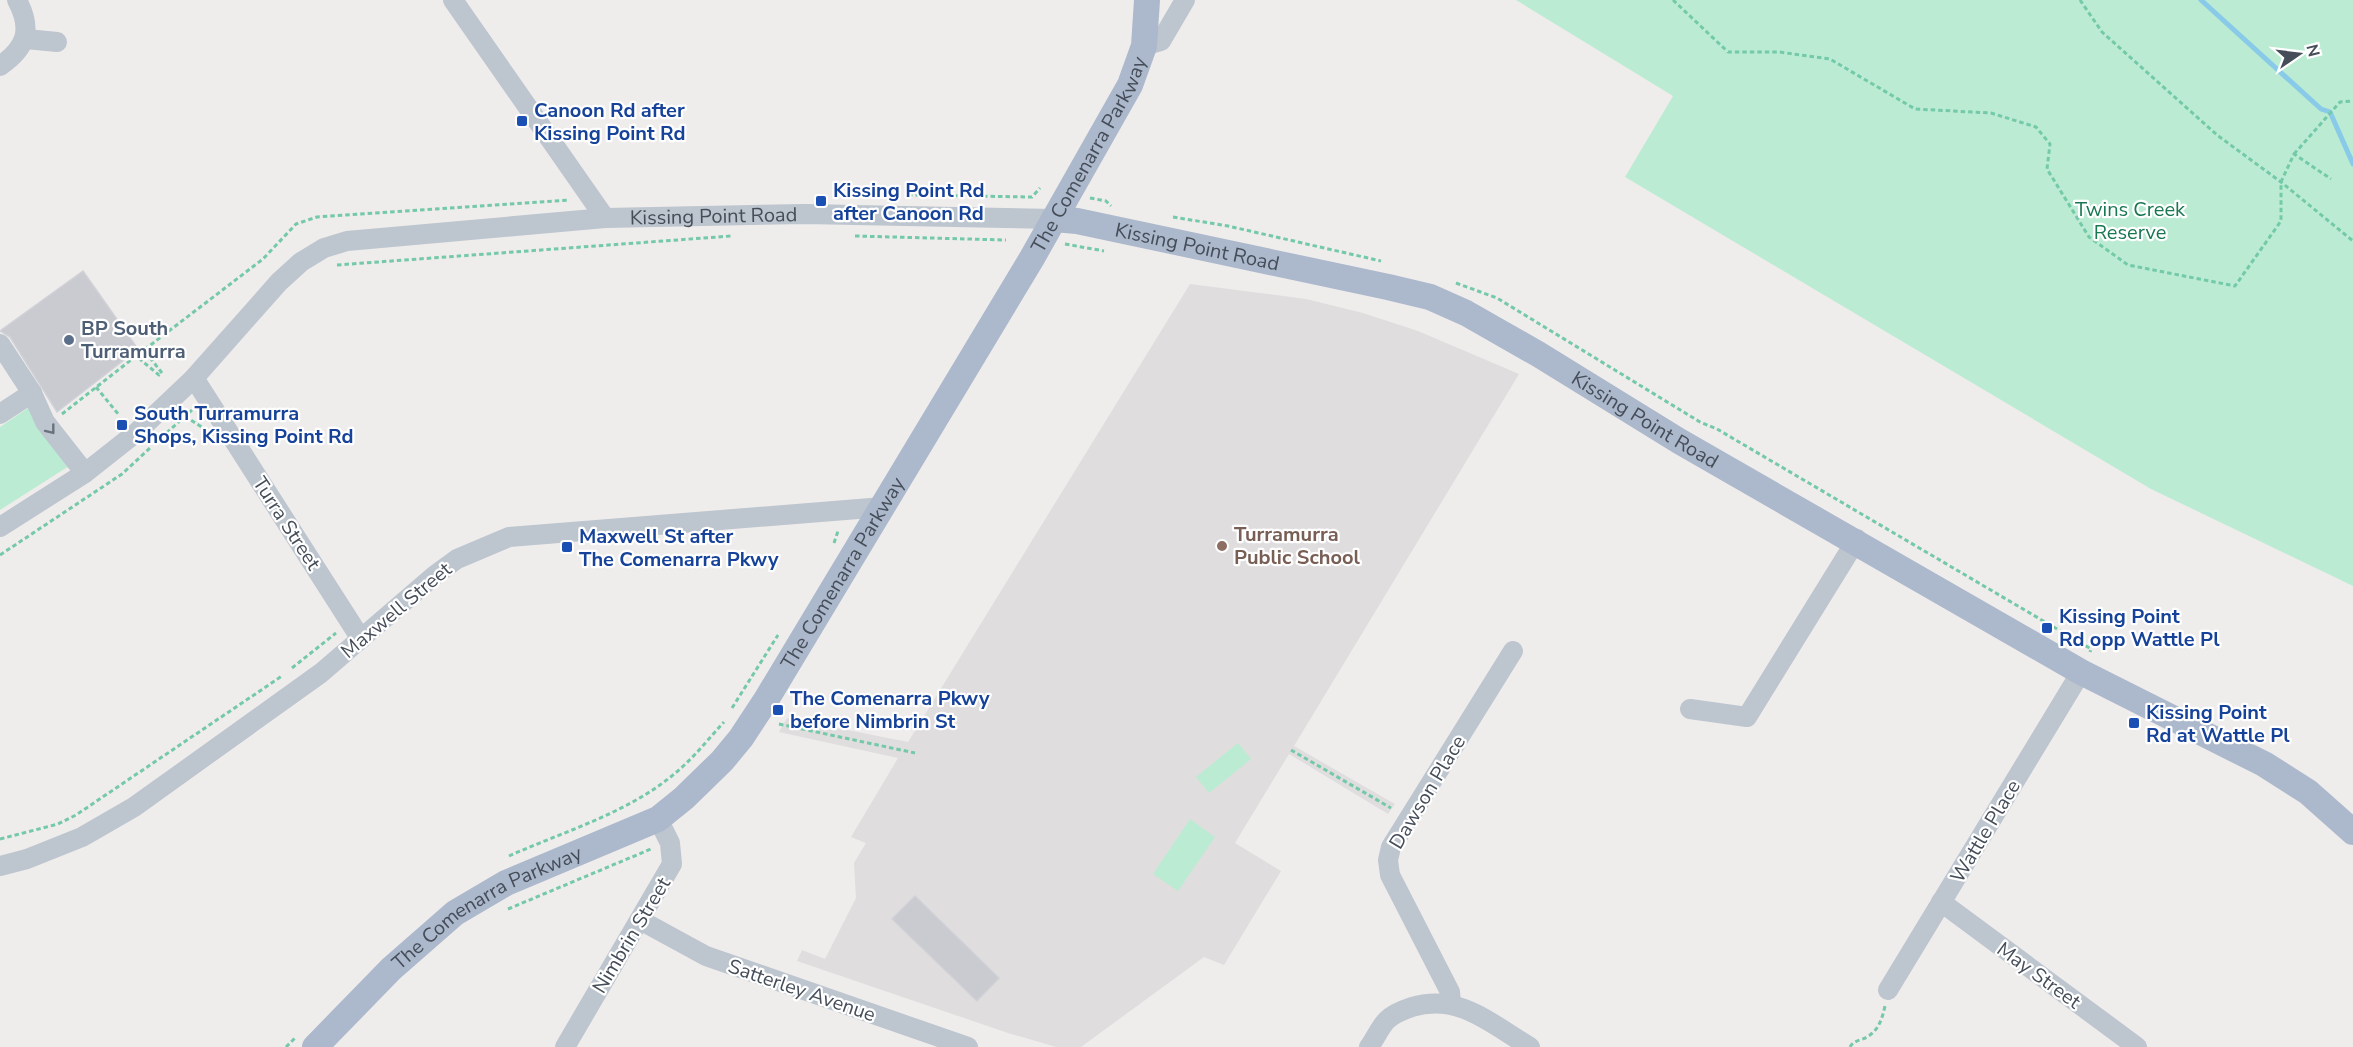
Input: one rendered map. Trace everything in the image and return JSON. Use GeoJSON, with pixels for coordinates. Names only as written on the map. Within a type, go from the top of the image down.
{"type":"FeatureCollection","features":[{"type":"Feature","properties":{"kind":"main road","name":"The Comenarra Parkway"},"geometry":{"type":"LineString","coordinates":[[308,1039],[455,914],[506,883],[658,819],[704,780],[741,738],[883,507],[1054,219],[1130,85],[1143,46],[1147,0]]}},
{"type":"Feature","properties":{"kind":"main road","name":"Kissing Point Road"},"geometry":{"type":"LineString","coordinates":[[1054,219],[1077,221],[1212,249],[1430,297],[1466,313],[1680,441],[2081,672],[2264,764],[2308,792],[2353,832]]}},
{"type":"Feature","properties":{"kind":"street"},"geometry":{"type":"LineString","coordinates":[[0,66],[17,54],[26,39],[25,20],[17,0]]}},
{"type":"Feature","properties":{"kind":"street"},"geometry":{"type":"LineString","coordinates":[[453,0],[605,218]]}},
{"type":"Feature","properties":{"kind":"street"},"geometry":{"type":"LineString","coordinates":[[1143,46],[1161,41],[1185,0]]}},
{"type":"Feature","properties":{"kind":"street"},"geometry":{"type":"LineString","coordinates":[[26,39],[57,42]]}},
{"type":"Feature","properties":{"kind":"street","name":"Kissing Point Road"},"geometry":{"type":"LineString","coordinates":[[0,527],[85,473],[137,432],[194,378],[279,282],[301,262],[324,248],[346,241],[605,218],[805,214],[1054,219]]}},
{"type":"Feature","properties":{"kind":"street"},"geometry":{"type":"LineString","coordinates":[[4,357],[32,393],[45,422],[85,473]]}},
{"type":"Feature","properties":{"kind":"street","name":"Turra Street"},"geometry":{"type":"LineString","coordinates":[[194,378],[361,639]]}},
{"type":"Feature","properties":{"kind":"street"},"geometry":{"type":"LineString","coordinates":[[0,414],[32,393]]}},
{"type":"Feature","properties":{"kind":"street","name":"Maxwell Street"},"geometry":{"type":"LineString","coordinates":[[0,866],[27,859],[82,837],[134,807],[321,673],[435,575],[457,559],[509,537],[883,507]]}},
{"type":"Feature","properties":{"kind":"street"},"geometry":{"type":"LineString","coordinates":[[1690,709],[1747,717],[1856,541]]}},
{"type":"Feature","properties":{"kind":"street","name":"Dawson Place"},"geometry":{"type":"LineString","coordinates":[[1451,1003],[1450,992],[1390,875],[1388,860],[1391,847],[1513,651]]}},
{"type":"Feature","properties":{"kind":"street","name":"Wattle Place"},"geometry":{"type":"LineString","coordinates":[[1888,990],[2081,672]]}},
{"type":"Feature","properties":{"kind":"street","name":"Nimbrin Street"},"geometry":{"type":"LineString","coordinates":[[565,1047],[672,864],[670,843],[658,819]]}},
{"type":"Feature","properties":{"kind":"street","name":"May Street"},"geometry":{"type":"LineString","coordinates":[[1941,903],[2138,1047]]}},
{"type":"Feature","properties":{"kind":"street","name":"Satterley Avenue"},"geometry":{"type":"LineString","coordinates":[[640,920],[706,956],[968,1047]]}},
{"type":"Feature","properties":{"kind":"street"},"geometry":{"type":"LineString","coordinates":[[1369,1047],[1387,1020],[1402,1010],[1424,1004],[1451,1003],[1468,1010],[1530,1047]]}},
{"type":"Feature","properties":{"kind":"path"},"geometry":{"type":"LineString","coordinates":[[1673,0],[1728,52],[1779,52],[1830,59],[1915,109],[1991,113],[2036,127],[2050,144],[2047,169],[2089,237],[2128,265],[2235,286],[2281,221],[2281,182],[2294,154],[2340,102],[2353,101]]}},
{"type":"Feature","properties":{"kind":"path"},"geometry":{"type":"LineString","coordinates":[[2080,0],[2102,32],[2217,135],[2281,182],[2353,241]]}},
{"type":"Feature","properties":{"kind":"path"},"geometry":{"type":"LineString","coordinates":[[2294,154],[2331,179]]}},
{"type":"Feature","properties":{"kind":"path"},"geometry":{"type":"LineString","coordinates":[[327,267],[736,236]]}},
{"type":"Feature","properties":{"kind":"path"},"geometry":{"type":"LineString","coordinates":[[854,236],[1006,240]]}},
{"type":"Feature","properties":{"kind":"path"},"geometry":{"type":"LineString","coordinates":[[1065,244],[1110,252]]}},
{"type":"Feature","properties":{"kind":"path"},"geometry":{"type":"LineString","coordinates":[[136,356],[144,350]]}},
{"type":"Feature","properties":{"kind":"path"},"geometry":{"type":"LineString","coordinates":[[96,387],[119,415]]}},
{"type":"Feature","properties":{"kind":"path"},"geometry":{"type":"LineString","coordinates":[[833,548],[838,531]]}},
{"type":"Feature","properties":{"kind":"path"},"geometry":{"type":"LineString","coordinates":[[0,839],[58,824],[76,815],[291,670],[339,629]]}},
{"type":"Feature","properties":{"kind":"path"},"geometry":{"type":"LineString","coordinates":[[731,711],[778,634]]}},
{"type":"Feature","properties":{"kind":"path"},"geometry":{"type":"LineString","coordinates":[[501,860],[621,809],[650,792],[681,768],[725,720]]}},
{"type":"Feature","properties":{"kind":"path"},"geometry":{"type":"LineString","coordinates":[[779,724],[915,753]]}},
{"type":"Feature","properties":{"kind":"path"},"geometry":{"type":"LineString","coordinates":[[1291,750],[1391,808]]}},
{"type":"Feature","properties":{"kind":"path"},"geometry":{"type":"LineString","coordinates":[[500,912],[656,848]]}},
{"type":"Feature","properties":{"kind":"path"},"geometry":{"type":"LineString","coordinates":[[1850,1047],[1852,1043],[1869,1036],[1882,1023],[1888,990]]}},
{"type":"Feature","properties":{"kind":"path"},"geometry":{"type":"LineString","coordinates":[[286,1047],[308,1039]]}},
{"type":"Feature","properties":{"kind":"shaded area","name":"Turramurra Public School"},"geometry":{"type":"Polygon","coordinates":[[[1190,284],[1306,299],[1363,313],[1418,331],[1519,374],[1294,746],[1395,804],[1388,814],[1289,754],[1235,843],[1281,871],[1224,965],[1204,957],[1081,1047],[1056,1047],[1008,1033],[797,961],[802,950],[825,959],[856,898],[854,863],[866,843],[851,837],[898,758],[779,732],[787,718],[908,742],[1190,284]]]}},
{"type":"Feature","properties":{"kind":"green space","name":"Twins Creek Reserve"},"geometry":{"type":"Polygon","coordinates":[[[1516,0],[2353,0],[2353,586],[2151,489],[1625,177],[1673,96],[1516,0]]]}},
{"type":"Feature","properties":{"kind":"green space"},"geometry":{"type":"Polygon","coordinates":[[[31,406],[69,466],[0,510],[0,427],[31,406]]]}},
{"type":"Feature","properties":{"kind":"green space"},"geometry":{"type":"Polygon","coordinates":[[[1238,743],[1251,759],[1209,793],[1196,777],[1238,743]]]}},
{"type":"Feature","properties":{"kind":"green space"},"geometry":{"type":"Polygon","coordinates":[[[1190,819],[1215,837],[1178,891],[1153,874],[1190,819]]]}},
{"type":"Feature","properties":{"kind":"building","name":"BP South Turramurra"},"geometry":{"type":"Polygon","coordinates":[[[83,271],[138,349],[57,412],[10,337],[0,331],[83,271]]]}},
{"type":"Feature","properties":{"kind":"building"},"geometry":{"type":"Polygon","coordinates":[[[915,896],[999,978],[977,1001],[892,919],[915,896]]]}},
{"type":"Feature","properties":{"kind":"waterway"},"geometry":{"type":"LineString","coordinates":[[2201,0],[2321,109],[2330,112],[2353,164]]}},
{"type":"Feature","properties":{"kind":"place","name":"Canoon Rd after Kissing Point Rd"},"geometry":{"type":"Point","coordinates":[522,121]}},
{"type":"Feature","properties":{"kind":"place","name":"Kissing Point Rd after Canoon Rd"},"geometry":{"type":"Point","coordinates":[821,201]}},
{"type":"Feature","properties":{"kind":"place","name":"BP South Turramurra"},"geometry":{"type":"Point","coordinates":[69,340]}},
{"type":"Feature","properties":{"kind":"place","name":"South Turramurra Shops, Kissing Point Rd"},"geometry":{"type":"Point","coordinates":[122,425]}},
{"type":"Feature","properties":{"kind":"place","name":"Turramurra Public School"},"geometry":{"type":"Point","coordinates":[1222,546]}},
{"type":"Feature","properties":{"kind":"place","name":"Maxwell St after The Comenarra Pkwy"},"geometry":{"type":"Point","coordinates":[567,547]}},
{"type":"Feature","properties":{"kind":"place","name":"Kissing Point Rd opp Wattle Pl"},"geometry":{"type":"Point","coordinates":[2047,628]}},
{"type":"Feature","properties":{"kind":"place","name":"The Comenarra Pkwy before Nimbrin St"},"geometry":{"type":"Point","coordinates":[778,710]}},
{"type":"Feature","properties":{"kind":"place","name":"Kissing Point Rd at Wattle Pl"},"geometry":{"type":"Point","coordinates":[2134,723]}}]}
